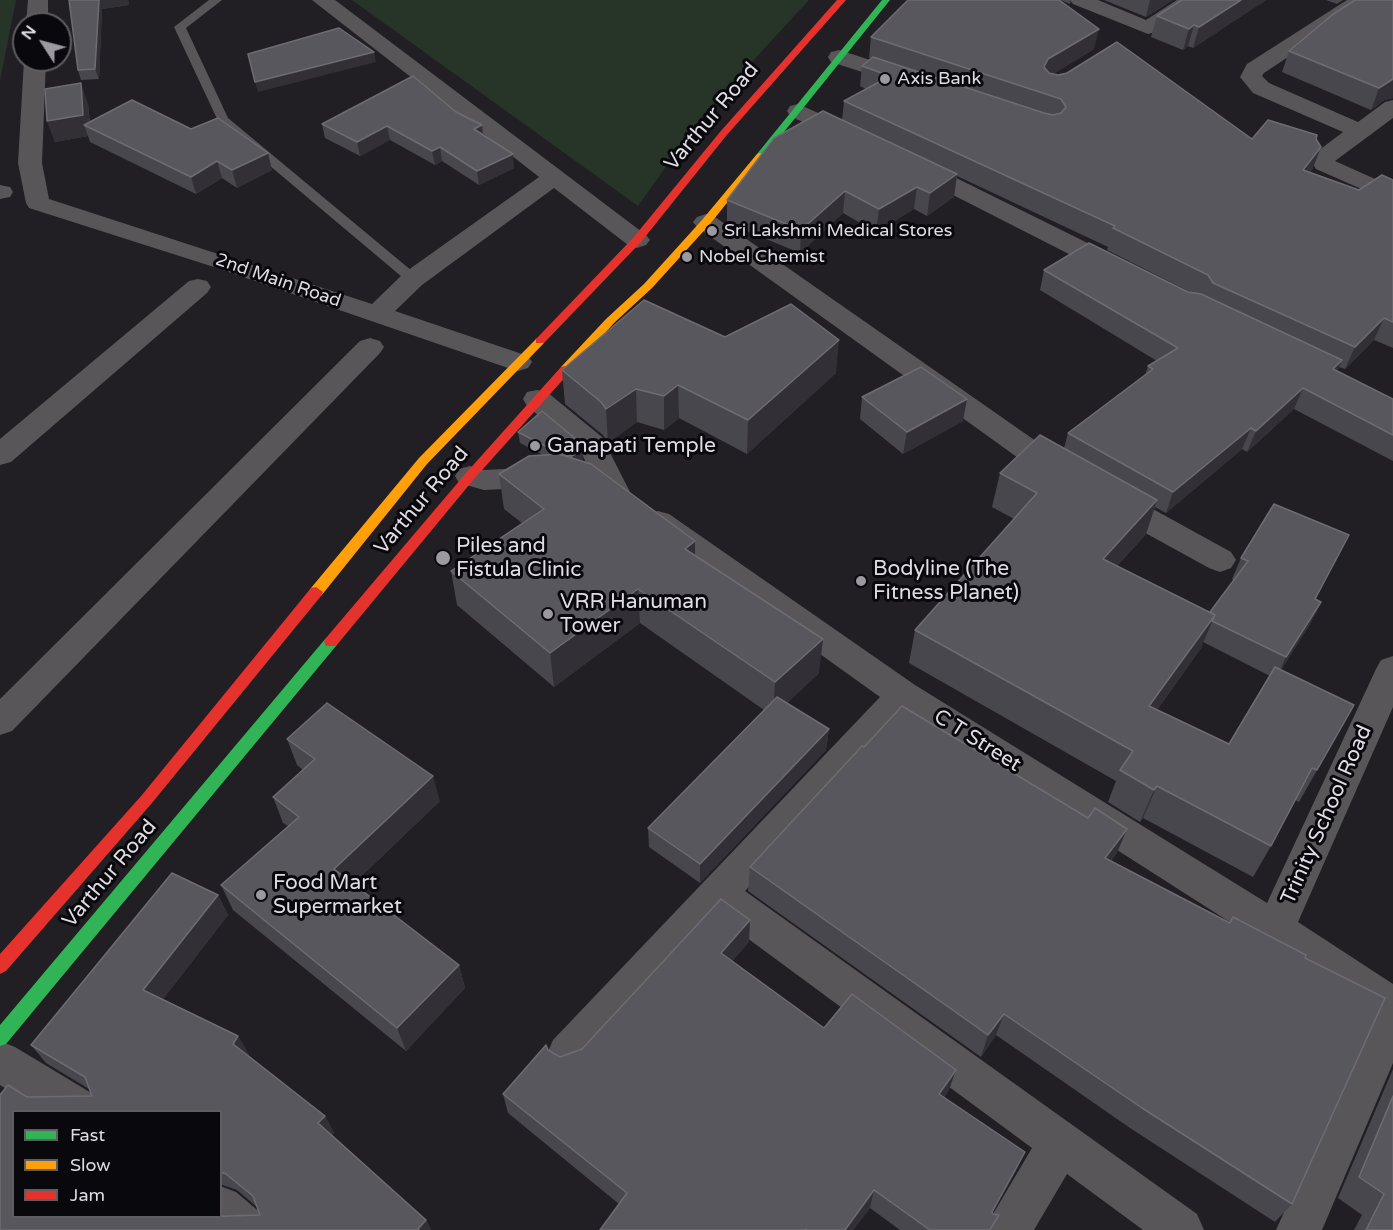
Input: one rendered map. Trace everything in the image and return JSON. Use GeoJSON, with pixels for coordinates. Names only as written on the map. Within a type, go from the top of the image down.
{"type":"FeatureCollection","features":[{"type":"Feature","properties":{"kind":"main road","name":"Varthur Road"},"geometry":{"type":"LineString","coordinates":[[0,966],[147,799],[423,461],[637,240],[723,134],[842,0]]}},
{"type":"Feature","properties":{"kind":"main road","name":"Varthur Road"},"geometry":{"type":"LineString","coordinates":[[0,1038],[470,476],[537,399],[610,321],[648,286],[706,222],[886,0]]}},
{"type":"Feature","properties":{"kind":"street"},"geometry":{"type":"LineString","coordinates":[[322,0],[637,240]]}},
{"type":"Feature","properties":{"kind":"street"},"geometry":{"type":"LineString","coordinates":[[1080,0],[1148,28]]}},
{"type":"Feature","properties":{"kind":"street"},"geometry":{"type":"LineString","coordinates":[[1129,40],[1191,0]]}},
{"type":"Feature","properties":{"kind":"street"},"geometry":{"type":"LineString","coordinates":[[1360,131],[1261,88],[1251,77],[1255,69],[1361,0]]}},
{"type":"Feature","properties":{"kind":"street"},"geometry":{"type":"LineString","coordinates":[[839,57],[927,86]]}},
{"type":"Feature","properties":{"kind":"street","name":"2nd Main Road"},"geometry":{"type":"LineString","coordinates":[[34,72],[30,163],[38,203],[226,263],[518,362]]}},
{"type":"Feature","properties":{"kind":"street"},"geometry":{"type":"LineString","coordinates":[[1393,107],[1322,159],[1324,164],[1334,170],[1393,196]]}},
{"type":"Feature","properties":{"kind":"street"},"geometry":{"type":"LineString","coordinates":[[798,111],[971,192],[1137,278]]}},
{"type":"Feature","properties":{"kind":"street"},"geometry":{"type":"LineString","coordinates":[[376,315],[413,279],[555,177]]}},
{"type":"Feature","properties":{"kind":"street"},"geometry":{"type":"LineString","coordinates":[[706,222],[1023,446],[1088,486],[1220,560]]}},
{"type":"Feature","properties":{"kind":"street"},"geometry":{"type":"LineString","coordinates":[[0,454],[198,287]]}},
{"type":"Feature","properties":{"kind":"street"},"geometry":{"type":"LineString","coordinates":[[0,721],[370,347]]}},
{"type":"Feature","properties":{"kind":"street"},"geometry":{"type":"LineString","coordinates":[[470,476],[484,480],[584,483],[592,444],[537,399]]}},
{"type":"Feature","properties":{"kind":"street","name":"C T Street"},"geometry":{"type":"LineString","coordinates":[[584,483],[903,695],[1275,929],[1393,1007]]}},
{"type":"Feature","properties":{"kind":"street","name":"Trinity School Road"},"geometry":{"type":"LineString","coordinates":[[1275,929],[1393,669]]}},
{"type":"Feature","properties":{"kind":"street"},"geometry":{"type":"LineString","coordinates":[[568,1054],[903,695]]}},
{"type":"Feature","properties":{"kind":"street"},"geometry":{"type":"LineString","coordinates":[[717,892],[1181,1230]]}},
{"type":"Feature","properties":{"kind":"street"},"geometry":{"type":"LineString","coordinates":[[1299,1230],[1393,1015]]}},
{"type":"Feature","properties":{"kind":"street"},"geometry":{"type":"LineString","coordinates":[[0,1061],[80,1110]]}},
{"type":"Feature","properties":{"kind":"street"},"geometry":{"type":"LineString","coordinates":[[1009,1230],[1060,1143]]}},
{"type":"Feature","properties":{"kind":"street"},"geometry":{"type":"LineString","coordinates":[[222,1210],[246,1230]]}},
{"type":"Feature","properties":{"kind":"lane"},"geometry":{"type":"LineString","coordinates":[[216,0],[180,27],[223,120],[413,279]]}},
{"type":"Feature","properties":{"kind":"green space"},"geometry":{"type":"Polygon","coordinates":[[[0,0],[16,0],[12,12],[0,81],[0,0]]]}},
{"type":"Feature","properties":{"kind":"green space"},"geometry":{"type":"Polygon","coordinates":[[[352,0],[809,0],[702,116],[638,206],[352,0]]]}},
{"type":"Feature","properties":{"kind":"building"},"geometry":{"type":"Polygon","coordinates":[[[69,0],[99,0],[95,69],[78,70],[69,0]]]}},
{"type":"Feature","properties":{"kind":"building"},"geometry":{"type":"Polygon","coordinates":[[[908,0],[1059,0],[1099,29],[1048,59],[1044,67],[1049,73],[1058,75],[1067,73],[1117,42],[1252,139],[1268,120],[1317,135],[1316,139],[1321,147],[1303,170],[1359,190],[1382,175],[1393,180],[1393,322],[1384,318],[1355,347],[1213,283],[1208,275],[1113,228],[1115,226],[844,101],[890,76],[862,66],[873,57],[1044,113],[1053,115],[1061,113],[1066,107],[1061,99],[871,37],[908,0]]]}},
{"type":"Feature","properties":{"kind":"building"},"geometry":{"type":"Polygon","coordinates":[[[1182,0],[1241,0],[1199,27],[1194,25],[1189,29],[1157,16],[1182,0]]]}},
{"type":"Feature","properties":{"kind":"building"},"geometry":{"type":"Polygon","coordinates":[[[1355,0],[1393,0],[1393,79],[1379,88],[1289,51],[1332,15],[1355,0]]]}},
{"type":"Feature","properties":{"kind":"building"},"geometry":{"type":"Polygon","coordinates":[[[339,28],[374,52],[255,82],[248,54],[339,28]]]}},
{"type":"Feature","properties":{"kind":"building"},"geometry":{"type":"Polygon","coordinates":[[[413,76],[456,112],[482,125],[474,129],[513,154],[477,171],[440,147],[432,151],[387,126],[357,142],[322,124],[413,76]]]}},
{"type":"Feature","properties":{"kind":"building"},"geometry":{"type":"Polygon","coordinates":[[[81,83],[83,115],[47,121],[45,89],[81,83]]]}},
{"type":"Feature","properties":{"kind":"building"},"geometry":{"type":"Polygon","coordinates":[[[132,100],[191,129],[218,118],[268,153],[232,170],[217,161],[191,177],[84,125],[132,100]]]}},
{"type":"Feature","properties":{"kind":"building"},"geometry":{"type":"Polygon","coordinates":[[[823,111],[957,174],[930,193],[917,187],[879,209],[845,191],[801,230],[727,200],[774,138],[823,111]]]}},
{"type":"Feature","properties":{"kind":"building"},"geometry":{"type":"Polygon","coordinates":[[[1089,243],[1188,292],[1201,294],[1342,360],[1333,369],[1393,399],[1393,435],[1303,388],[1256,431],[1251,428],[1173,492],[1068,433],[1153,369],[1148,366],[1178,348],[1044,270],[1089,243]]]}},
{"type":"Feature","properties":{"kind":"building"},"geometry":{"type":"Polygon","coordinates":[[[644,300],[725,337],[791,304],[839,340],[748,420],[678,385],[664,396],[636,389],[606,409],[601,402],[562,370],[644,300]]]}},
{"type":"Feature","properties":{"kind":"building"},"geometry":{"type":"Polygon","coordinates":[[[921,367],[967,399],[907,432],[862,397],[921,367]]]}},
{"type":"Feature","properties":{"kind":"building"},"geometry":{"type":"Polygon","coordinates":[[[542,411],[577,440],[582,450],[572,456],[561,454],[518,432],[542,411]]]}},
{"type":"Feature","properties":{"kind":"building"},"geometry":{"type":"Polygon","coordinates":[[[1040,435],[1157,500],[1103,559],[1215,615],[1149,706],[1229,744],[1275,667],[1354,705],[1317,770],[1312,768],[1271,846],[1157,786],[1154,790],[1120,770],[1133,751],[915,630],[1037,493],[1000,473],[1040,435]]]}},
{"type":"Feature","properties":{"kind":"building"},"geometry":{"type":"Polygon","coordinates":[[[559,454],[591,464],[695,541],[685,549],[823,639],[775,682],[638,589],[550,653],[451,571],[544,509],[499,474],[529,456],[559,454]]]}},
{"type":"Feature","properties":{"kind":"building"},"geometry":{"type":"Polygon","coordinates":[[[1274,504],[1349,535],[1315,599],[1321,602],[1286,657],[1212,621],[1215,615],[1210,612],[1248,561],[1241,558],[1274,504]]]}},
{"type":"Feature","properties":{"kind":"building"},"geometry":{"type":"Polygon","coordinates":[[[777,697],[829,729],[700,864],[648,828],[777,697]]]}},
{"type":"Feature","properties":{"kind":"building"},"geometry":{"type":"Polygon","coordinates":[[[327,703],[433,776],[334,869],[459,965],[397,1028],[221,885],[299,817],[273,797],[315,759],[287,739],[327,703]]]}},
{"type":"Feature","properties":{"kind":"building"},"geometry":{"type":"Polygon","coordinates":[[[902,706],[1088,818],[1095,808],[1127,829],[1105,858],[1230,923],[1233,917],[1306,955],[1305,958],[1385,998],[1292,1204],[1142,1108],[1004,1014],[988,1035],[750,867],[902,706]]]}},
{"type":"Feature","properties":{"kind":"building"},"geometry":{"type":"Polygon","coordinates":[[[172,873],[218,895],[143,990],[238,1036],[233,1044],[325,1116],[318,1123],[426,1220],[419,1230],[0,1230],[0,1095],[8,1085],[27,1097],[92,1096],[85,1077],[31,1045],[172,873]]]}},
{"type":"Feature","properties":{"kind":"building"},"geometry":{"type":"Polygon","coordinates":[[[721,899],[750,920],[721,953],[824,1028],[852,994],[956,1070],[939,1094],[1025,1152],[992,1212],[999,1215],[990,1230],[930,1230],[874,1190],[845,1230],[600,1230],[627,1193],[503,1094],[546,1045],[548,1050],[560,1057],[582,1049],[721,899]]]}},
{"type":"Feature","properties":{"kind":"building"},"geometry":{"type":"Polygon","coordinates":[[[1393,1096],[1393,1230],[1366,1230],[1384,1194],[1359,1177],[1393,1096]]]}},
{"type":"Feature","properties":{"kind":"traffic: fast"},"geometry":{"type":"LineString","coordinates":[[760,156],[886,0]]}},
{"type":"Feature","properties":{"kind":"traffic: fast"},"geometry":{"type":"LineString","coordinates":[[0,1038],[331,642]]}},
{"type":"Feature","properties":{"kind":"traffic: slow"},"geometry":{"type":"LineString","coordinates":[[565,370],[610,321],[648,286],[706,222],[760,156]]}},
{"type":"Feature","properties":{"kind":"traffic: slow"},"geometry":{"type":"LineString","coordinates":[[316,592],[423,461],[540,341]]}},
{"type":"Feature","properties":{"kind":"traffic: jam"},"geometry":{"type":"LineString","coordinates":[[540,341],[637,240],[723,134],[842,0]]}},
{"type":"Feature","properties":{"kind":"traffic: jam"},"geometry":{"type":"LineString","coordinates":[[331,642],[470,476],[565,370]]}},
{"type":"Feature","properties":{"kind":"traffic: jam"},"geometry":{"type":"LineString","coordinates":[[0,966],[147,799],[316,592]]}},
{"type":"Feature","properties":{"kind":"place","name":"Axis Bank"},"geometry":{"type":"Point","coordinates":[885,79]}},
{"type":"Feature","properties":{"kind":"place","name":"Sri Lakshmi Medical Stores"},"geometry":{"type":"Point","coordinates":[712,231]}},
{"type":"Feature","properties":{"kind":"place","name":"Nobel Chemist"},"geometry":{"type":"Point","coordinates":[687,257]}},
{"type":"Feature","properties":{"kind":"place","name":"Ganapati Temple"},"geometry":{"type":"Point","coordinates":[535,446]}},
{"type":"Feature","properties":{"kind":"place","name":"Piles and Fistula Clinic"},"geometry":{"type":"Point","coordinates":[443,558]}},
{"type":"Feature","properties":{"kind":"place","name":"Bodyline (The Fitness Planet)"},"geometry":{"type":"Point","coordinates":[861,581]}},
{"type":"Feature","properties":{"kind":"place","name":"VRR Hanuman Tower"},"geometry":{"type":"Point","coordinates":[548,614]}},
{"type":"Feature","properties":{"kind":"place","name":"Food Mart Supermarket"},"geometry":{"type":"Point","coordinates":[261,895]}}]}
